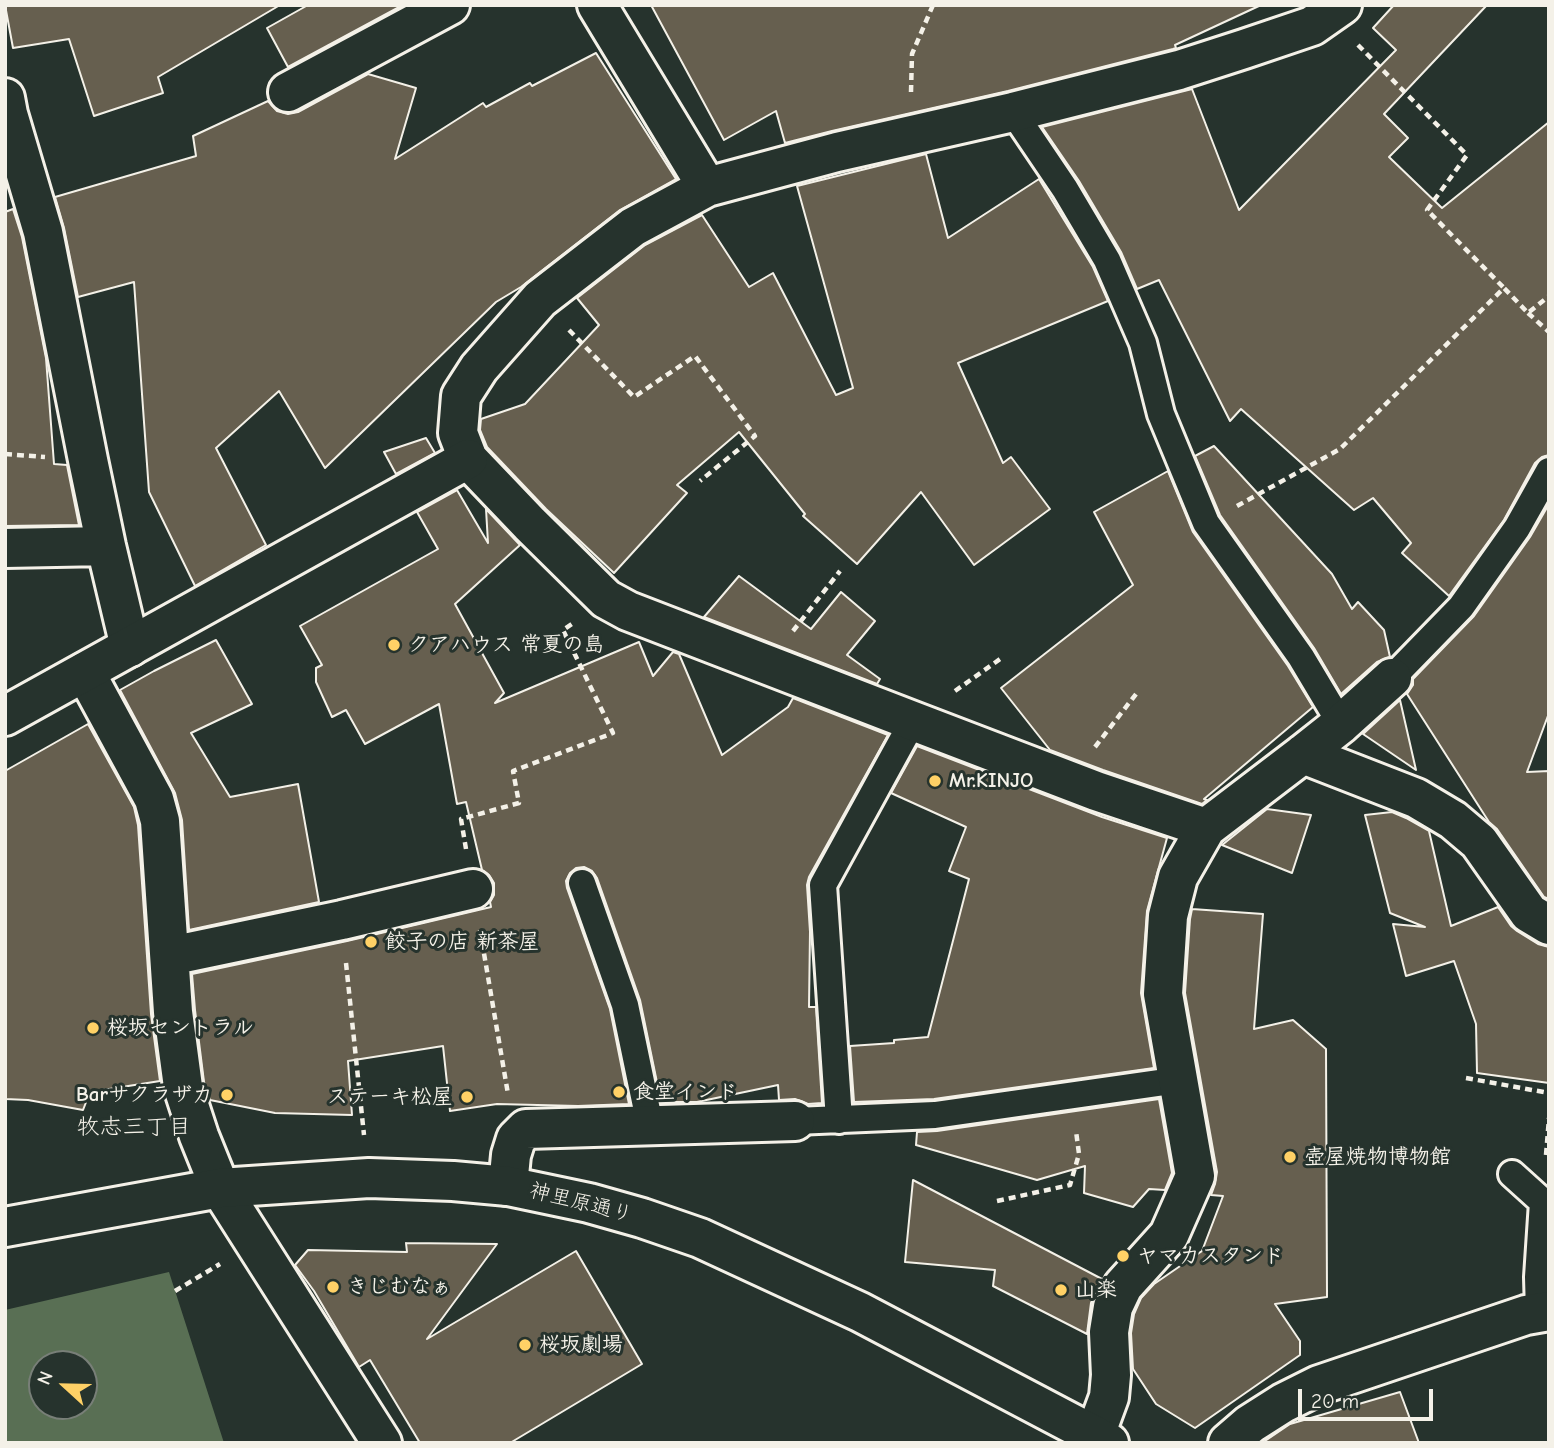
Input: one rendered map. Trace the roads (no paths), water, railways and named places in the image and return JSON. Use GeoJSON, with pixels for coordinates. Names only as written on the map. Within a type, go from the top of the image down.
{"type":"FeatureCollection","features":[{"type":"Feature","properties":{"kind":"street"},"geometry":{"type":"LineString","coordinates":[[288,92],[450,5]]}},
{"type":"Feature","properties":{"kind":"street"},"geometry":{"type":"LineString","coordinates":[[597,5],[706,187]]}},
{"type":"Feature","properties":{"kind":"street"},"geometry":{"type":"LineString","coordinates":[[1206,828],[1068,780],[766,665],[628,611],[606,599],[468,459],[458,433],[461,396],[479,368],[540,299],[633,227],[706,187],[837,152],[1013,112],[1178,70],[1312,26],[1335,10]]}},
{"type":"Feature","properties":{"kind":"street"},"geometry":{"type":"LineString","coordinates":[[5,98],[43,232],[106,547],[130,647]]}},
{"type":"Feature","properties":{"kind":"street"},"geometry":{"type":"LineString","coordinates":[[5,716],[468,459]]}},
{"type":"Feature","properties":{"kind":"street"},"geometry":{"type":"LineString","coordinates":[[5,548],[106,547]]}},
{"type":"Feature","properties":{"kind":"street"},"geometry":{"type":"LineString","coordinates":[[85,672],[154,799],[160,821],[173,1012],[183,1087],[199,1136],[220,1188],[382,1443]]}},
{"type":"Feature","properties":{"kind":"street"},"geometry":{"type":"LineString","coordinates":[[1102,1439],[1111,1375],[1109,1332],[1113,1307],[1123,1286],[1169,1234],[1195,1176],[1163,994],[1168,916],[1178,877],[1206,828],[1341,724],[1392,678]]}},
{"type":"Feature","properties":{"kind":"street"},"geometry":{"type":"LineString","coordinates":[[1303,754],[1416,798],[1453,820],[1479,842],[1529,913],[1549,925]]}},
{"type":"Feature","properties":{"kind":"street"},"geometry":{"type":"LineString","coordinates":[[170,956],[472,889]]}},
{"type":"Feature","properties":{"kind":"street"},"geometry":{"type":"LineString","coordinates":[[508,1186],[511,1155],[516,1139],[526,1129],[795,1121]]}},
{"type":"Feature","properties":{"kind":"street","name":"神里原通り"},"geometry":{"type":"LineString","coordinates":[[5,1227],[220,1188],[369,1178],[508,1186],[589,1203],[700,1238],[860,1312],[1102,1439]]}},
{"type":"Feature","properties":{"kind":"street"},"geometry":{"type":"LineString","coordinates":[[1228,1443],[1250,1424],[1319,1385],[1527,1315],[1544,1312]]}},
{"type":"Feature","properties":{"kind":"lane"},"geometry":{"type":"LineString","coordinates":[[1013,112],[1065,189],[1107,260],[1143,343],[1161,414],[1206,523],[1301,657],[1341,724]]}},
{"type":"Feature","properties":{"kind":"lane"},"geometry":{"type":"LineString","coordinates":[[1392,678],[1461,607],[1517,528],[1549,471]]}},
{"type":"Feature","properties":{"kind":"lane"},"geometry":{"type":"LineString","coordinates":[[839,1119],[823,885],[913,721]]}},
{"type":"Feature","properties":{"kind":"lane"},"geometry":{"type":"LineString","coordinates":[[582,883],[625,1004],[650,1125]]}},
{"type":"Feature","properties":{"kind":"lane"},"geometry":{"type":"LineString","coordinates":[[795,1121],[935,1115],[1179,1080]]}},
{"type":"Feature","properties":{"kind":"lane"},"geometry":{"type":"LineString","coordinates":[[1512,1174],[1543,1202],[1538,1277],[1544,1312]]}},
{"type":"Feature","properties":{"kind":"place","name":"クアハウス 常夏の島"},"geometry":{"type":"Point","coordinates":[394,645]}},
{"type":"Feature","properties":{"kind":"place","name":"Mr.KINJO"},"geometry":{"type":"Point","coordinates":[935,781]}},
{"type":"Feature","properties":{"kind":"place","name":"餃子の店 新茶屋"},"geometry":{"type":"Point","coordinates":[371,942]}},
{"type":"Feature","properties":{"kind":"place","name":"桜坂セントラル"},"geometry":{"type":"Point","coordinates":[93,1028]}},
{"type":"Feature","properties":{"kind":"place","name":"食堂インド"},"geometry":{"type":"Point","coordinates":[619,1092]}},
{"type":"Feature","properties":{"kind":"place","name":"Barサクラザカ"},"geometry":{"type":"Point","coordinates":[227,1095]}},
{"type":"Feature","properties":{"kind":"place","name":"ステーキ松屋"},"geometry":{"type":"Point","coordinates":[467,1097]}},
{"type":"Feature","properties":{"kind":"place","name":"壺屋焼物博物館"},"geometry":{"type":"Point","coordinates":[1290,1157]}},
{"type":"Feature","properties":{"kind":"place","name":"ヤマカスタンド"},"geometry":{"type":"Point","coordinates":[1123,1256]}},
{"type":"Feature","properties":{"kind":"place","name":"きじむなぁ"},"geometry":{"type":"Point","coordinates":[333,1287]}},
{"type":"Feature","properties":{"kind":"place","name":"山楽"},"geometry":{"type":"Point","coordinates":[1061,1290]}},
{"type":"Feature","properties":{"kind":"place","name":"桜坂劇場"},"geometry":{"type":"Point","coordinates":[525,1345]}},
{"type":"Feature","properties":{"kind":"district","name":"牧志三丁目"},"geometry":{"type":"Point","coordinates":[134,1127]}}]}
